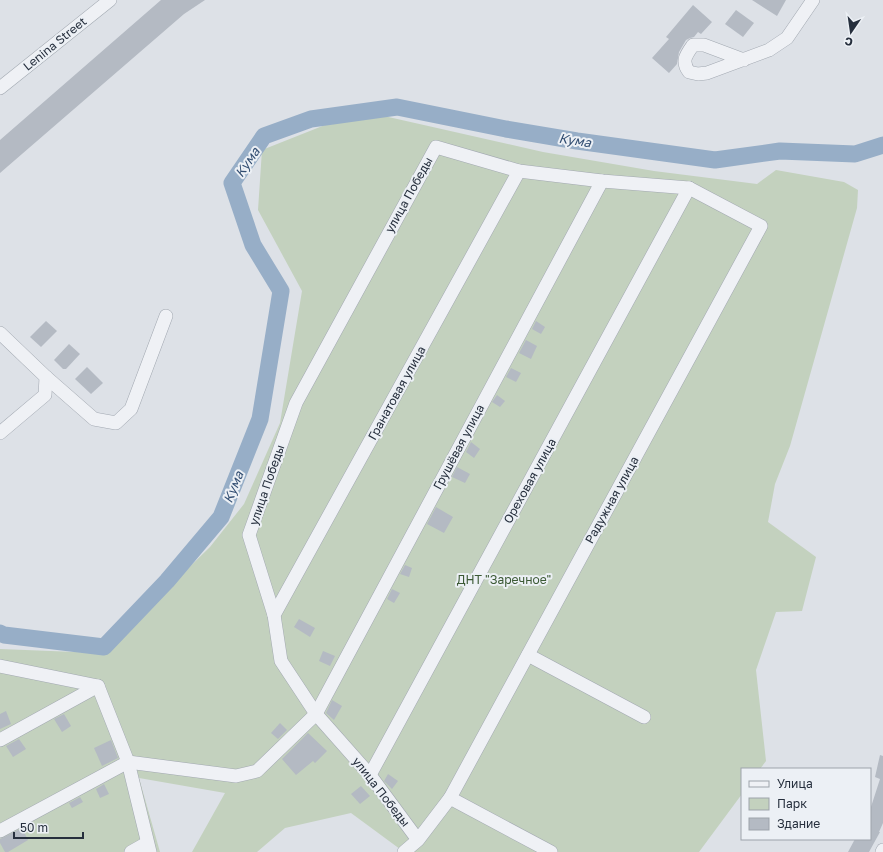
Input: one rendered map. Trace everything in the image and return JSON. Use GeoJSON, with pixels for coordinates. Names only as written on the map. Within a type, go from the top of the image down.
{"type":"FeatureCollection","features":[{"type":"Feature","properties":{"kind":"street","name":"Lenina Street"},"geometry":{"type":"LineString","coordinates":[[0,88],[110,0]]}},
{"type":"Feature","properties":{"kind":"street"},"geometry":{"type":"LineString","coordinates":[[744,60],[769,50],[787,38],[812,0]]}},
{"type":"Feature","properties":{"kind":"street","name":"улица Победы"},"geometry":{"type":"LineString","coordinates":[[404,852],[418,840],[370,775],[316,714],[281,661],[274,615],[249,535],[296,403],[436,147],[520,171]]}},
{"type":"Feature","properties":{"kind":"street"},"geometry":{"type":"LineString","coordinates":[[520,171],[689,188]]}},
{"type":"Feature","properties":{"kind":"street","name":"Гранатовая улица"},"geometry":{"type":"LineString","coordinates":[[274,615],[520,171]]}},
{"type":"Feature","properties":{"kind":"street","name":"Грушёвая улица"},"geometry":{"type":"LineString","coordinates":[[128,762],[236,776],[257,771],[316,714],[602,180]]}},
{"type":"Feature","properties":{"kind":"street","name":"Радужная улица"},"geometry":{"type":"LineString","coordinates":[[418,840],[450,798],[761,226],[689,188]]}},
{"type":"Feature","properties":{"kind":"street","name":"Ореховая улица"},"geometry":{"type":"LineString","coordinates":[[370,775],[689,188]]}},
{"type":"Feature","properties":{"kind":"street"},"geometry":{"type":"LineString","coordinates":[[0,334],[94,419],[116,423],[131,409],[166,316]]}},
{"type":"Feature","properties":{"kind":"street"},"geometry":{"type":"LineString","coordinates":[[0,433],[45,394],[46,377]]}},
{"type":"Feature","properties":{"kind":"street"},"geometry":{"type":"LineString","coordinates":[[528,655],[644,718]]}},
{"type":"Feature","properties":{"kind":"street"},"geometry":{"type":"LineString","coordinates":[[0,666],[98,686]]}},
{"type":"Feature","properties":{"kind":"street"},"geometry":{"type":"LineString","coordinates":[[0,740],[98,686]]}},
{"type":"Feature","properties":{"kind":"street"},"geometry":{"type":"LineString","coordinates":[[98,686],[128,762],[148,848],[131,852]]}},
{"type":"Feature","properties":{"kind":"street"},"geometry":{"type":"LineString","coordinates":[[0,831],[128,762]]}},
{"type":"Feature","properties":{"kind":"street"},"geometry":{"type":"LineString","coordinates":[[450,798],[551,852]]}},
{"type":"Feature","properties":{"kind":"green space","name":"ДНТ \"Заречное\""},"geometry":{"type":"Polygon","coordinates":[[[384,116],[543,152],[654,171],[757,184],[776,170],[844,182],[858,190],[857,208],[790,446],[775,484],[768,522],[816,557],[802,611],[776,612],[756,670],[766,761],[761,768],[741,768],[741,795],[699,852],[404,852],[351,813],[285,828],[257,852],[192,852],[225,793],[139,778],[160,852],[0,852],[0,649],[101,653],[210,547],[244,504],[280,423],[302,291],[258,210],[262,150],[325,125],[384,116]]]}},
{"type":"Feature","properties":{"kind":"building"},"geometry":{"type":"Polygon","coordinates":[[[161,0],[205,0],[184,14],[0,173],[0,140],[161,0]]]}},
{"type":"Feature","properties":{"kind":"building"},"geometry":{"type":"Polygon","coordinates":[[[752,0],[786,0],[777,16],[752,0]]]}},
{"type":"Feature","properties":{"kind":"building"},"geometry":{"type":"Polygon","coordinates":[[[693,5],[712,22],[701,34],[698,32],[694,37],[686,40],[679,52],[677,64],[669,73],[652,58],[669,39],[666,37],[693,5]]]}},
{"type":"Feature","properties":{"kind":"building"},"geometry":{"type":"Polygon","coordinates":[[[736,10],[754,23],[743,37],[725,24],[736,10]]]}},
{"type":"Feature","properties":{"kind":"building"},"geometry":{"type":"Polygon","coordinates":[[[46,321],[57,331],[41,347],[30,337],[46,321]]]}},
{"type":"Feature","properties":{"kind":"building"},"geometry":{"type":"Polygon","coordinates":[[[536,321],[545,327],[541,334],[532,329],[536,321]]]}},
{"type":"Feature","properties":{"kind":"building"},"geometry":{"type":"Polygon","coordinates":[[[526,340],[537,346],[531,359],[519,353],[526,340]]]}},
{"type":"Feature","properties":{"kind":"building"},"geometry":{"type":"Polygon","coordinates":[[[69,344],[80,354],[66,369],[63,369],[54,360],[69,344]]]}},
{"type":"Feature","properties":{"kind":"building"},"geometry":{"type":"Polygon","coordinates":[[[87,367],[103,383],[91,394],[75,379],[87,367]]]}},
{"type":"Feature","properties":{"kind":"building"},"geometry":{"type":"Polygon","coordinates":[[[511,368],[521,373],[516,382],[506,377],[511,368]]]}},
{"type":"Feature","properties":{"kind":"building"},"geometry":{"type":"Polygon","coordinates":[[[497,395],[505,401],[500,407],[492,402],[497,395]]]}},
{"type":"Feature","properties":{"kind":"building"},"geometry":{"type":"Polygon","coordinates":[[[471,442],[480,449],[474,458],[466,452],[471,442]]]}},
{"type":"Feature","properties":{"kind":"building"},"geometry":{"type":"Polygon","coordinates":[[[457,467],[470,474],[465,483],[452,477],[457,467]]]}},
{"type":"Feature","properties":{"kind":"building"},"geometry":{"type":"Polygon","coordinates":[[[436,507],[453,517],[444,533],[427,524],[436,507]]]}},
{"type":"Feature","properties":{"kind":"building"},"geometry":{"type":"Polygon","coordinates":[[[405,565],[412,568],[409,577],[400,574],[405,565]]]}},
{"type":"Feature","properties":{"kind":"building"},"geometry":{"type":"Polygon","coordinates":[[[392,589],[400,593],[394,603],[387,599],[392,589]]]}},
{"type":"Feature","properties":{"kind":"building"},"geometry":{"type":"Polygon","coordinates":[[[299,619],[315,628],[310,637],[294,627],[299,619]]]}},
{"type":"Feature","properties":{"kind":"building"},"geometry":{"type":"Polygon","coordinates":[[[323,651],[335,656],[330,666],[319,661],[323,651]]]}},
{"type":"Feature","properties":{"kind":"building"},"geometry":{"type":"Polygon","coordinates":[[[332,700],[342,706],[334,720],[326,713],[332,700]]]}},
{"type":"Feature","properties":{"kind":"building"},"geometry":{"type":"Polygon","coordinates":[[[6,711],[11,724],[0,729],[0,714],[6,711]]]}},
{"type":"Feature","properties":{"kind":"building"},"geometry":{"type":"Polygon","coordinates":[[[64,714],[71,726],[62,732],[54,719],[64,714]]]}},
{"type":"Feature","properties":{"kind":"building"},"geometry":{"type":"Polygon","coordinates":[[[280,723],[287,730],[278,739],[271,733],[280,723]]]}},
{"type":"Feature","properties":{"kind":"building"},"geometry":{"type":"Polygon","coordinates":[[[308,733],[327,751],[315,763],[313,761],[296,775],[282,759],[308,733]]]}},
{"type":"Feature","properties":{"kind":"building"},"geometry":{"type":"Polygon","coordinates":[[[19,739],[26,749],[13,757],[6,746],[19,739]]]}},
{"type":"Feature","properties":{"kind":"building"},"geometry":{"type":"Polygon","coordinates":[[[111,740],[118,758],[102,766],[94,748],[111,740]]]}},
{"type":"Feature","properties":{"kind":"building"},"geometry":{"type":"Polygon","coordinates":[[[880,755],[883,756],[883,823],[880,832],[869,852],[848,852],[854,840],[871,840],[871,807],[880,779],[875,777],[880,755]]]}},
{"type":"Feature","properties":{"kind":"building"},"geometry":{"type":"Polygon","coordinates":[[[388,774],[398,781],[392,789],[384,781],[388,774]]]}},
{"type":"Feature","properties":{"kind":"building"},"geometry":{"type":"Polygon","coordinates":[[[104,784],[109,794],[100,798],[96,789],[104,784]]]}},
{"type":"Feature","properties":{"kind":"building"},"geometry":{"type":"Polygon","coordinates":[[[361,786],[370,796],[360,804],[351,794],[361,786]]]}},
{"type":"Feature","properties":{"kind":"building"},"geometry":{"type":"Polygon","coordinates":[[[80,797],[83,802],[72,808],[69,803],[80,797]]]}},
{"type":"Feature","properties":{"kind":"building"},"geometry":{"type":"Polygon","coordinates":[[[22,828],[28,840],[8,852],[5,852],[0,843],[0,839],[22,828]]]}},
{"type":"Feature","properties":{"kind":"waterway","name":"Кума"},"geometry":{"type":"LineString","coordinates":[[0,633],[4,635],[104,647],[167,581],[221,517],[260,419],[281,291],[253,245],[232,183],[264,136],[311,119],[397,107],[506,129],[577,141],[715,160],[780,151],[855,154],[883,145]]}}]}
